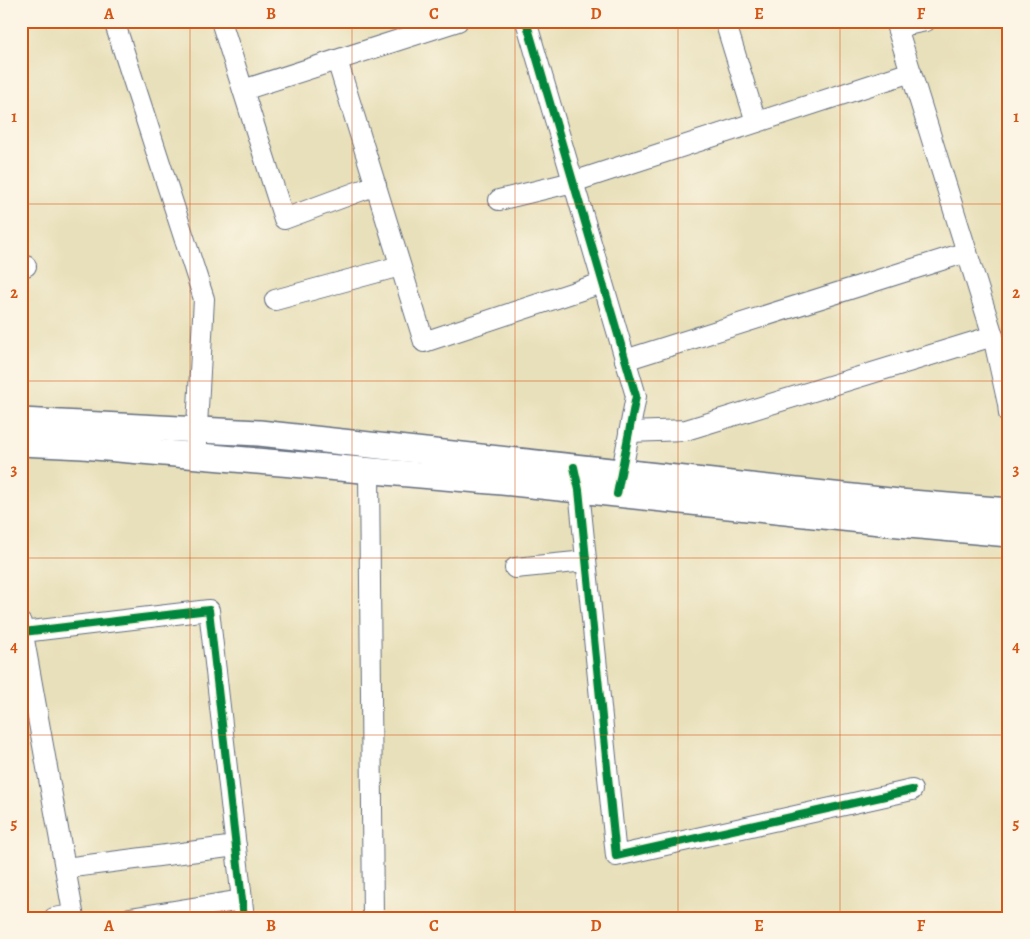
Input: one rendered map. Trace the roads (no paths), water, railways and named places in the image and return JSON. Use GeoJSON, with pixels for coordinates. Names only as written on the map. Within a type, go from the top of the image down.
{"type":"FeatureCollection","features":[{"type":"Feature","properties":{"kind":"main road"},"geometry":{"type":"LineString","coordinates":[[21,420],[259,433],[909,525],[1009,534]]}},
{"type":"Feature","properties":{"kind":"main road"},"geometry":{"type":"LineString","coordinates":[[21,443],[83,446],[502,482],[576,478]]}},
{"type":"Feature","properties":{"kind":"main road"},"geometry":{"type":"LineString","coordinates":[[619,483],[1009,511]]}},
{"type":"Feature","properties":{"kind":"street"},"geometry":{"type":"LineString","coordinates":[[114,21],[204,299],[194,456]]}},
{"type":"Feature","properties":{"kind":"street"},"geometry":{"type":"LineString","coordinates":[[221,21],[284,219],[376,185]]}},
{"type":"Feature","properties":{"kind":"street"},"geometry":{"type":"LineString","coordinates":[[243,90],[458,21]]}},
{"type":"Feature","properties":{"kind":"street"},"geometry":{"type":"LineString","coordinates":[[526,21],[636,396],[619,483]]}},
{"type":"Feature","properties":{"kind":"street"},"geometry":{"type":"LineString","coordinates":[[725,21],[756,122]]}},
{"type":"Feature","properties":{"kind":"street"},"geometry":{"type":"LineString","coordinates":[[926,21],[896,24],[993,336],[1009,414]]}},
{"type":"Feature","properties":{"kind":"street"},"geometry":{"type":"LineString","coordinates":[[337,60],[424,342],[602,283]]}},
{"type":"Feature","properties":{"kind":"street"},"geometry":{"type":"LineString","coordinates":[[499,200],[573,182],[911,72]]}},
{"type":"Feature","properties":{"kind":"street"},"geometry":{"type":"LineString","coordinates":[[625,360],[967,252]]}},
{"type":"Feature","properties":{"kind":"street"},"geometry":{"type":"LineString","coordinates":[[275,300],[400,266]]}},
{"type":"Feature","properties":{"kind":"street"},"geometry":{"type":"LineString","coordinates":[[629,432],[686,430],[993,336]]}},
{"type":"Feature","properties":{"kind":"street"},"geometry":{"type":"LineString","coordinates":[[369,470],[373,918]]}},
{"type":"Feature","properties":{"kind":"street"},"geometry":{"type":"LineString","coordinates":[[576,478],[616,856],[912,790]]}},
{"type":"Feature","properties":{"kind":"street"},"geometry":{"type":"LineString","coordinates":[[515,568],[586,561]]}},
{"type":"Feature","properties":{"kind":"street"},"geometry":{"type":"LineString","coordinates":[[67,917],[65,868],[22,628],[210,610],[243,909],[130,918]]}},
{"type":"Feature","properties":{"kind":"street"},"geometry":{"type":"LineString","coordinates":[[65,868],[236,846]]}}]}
